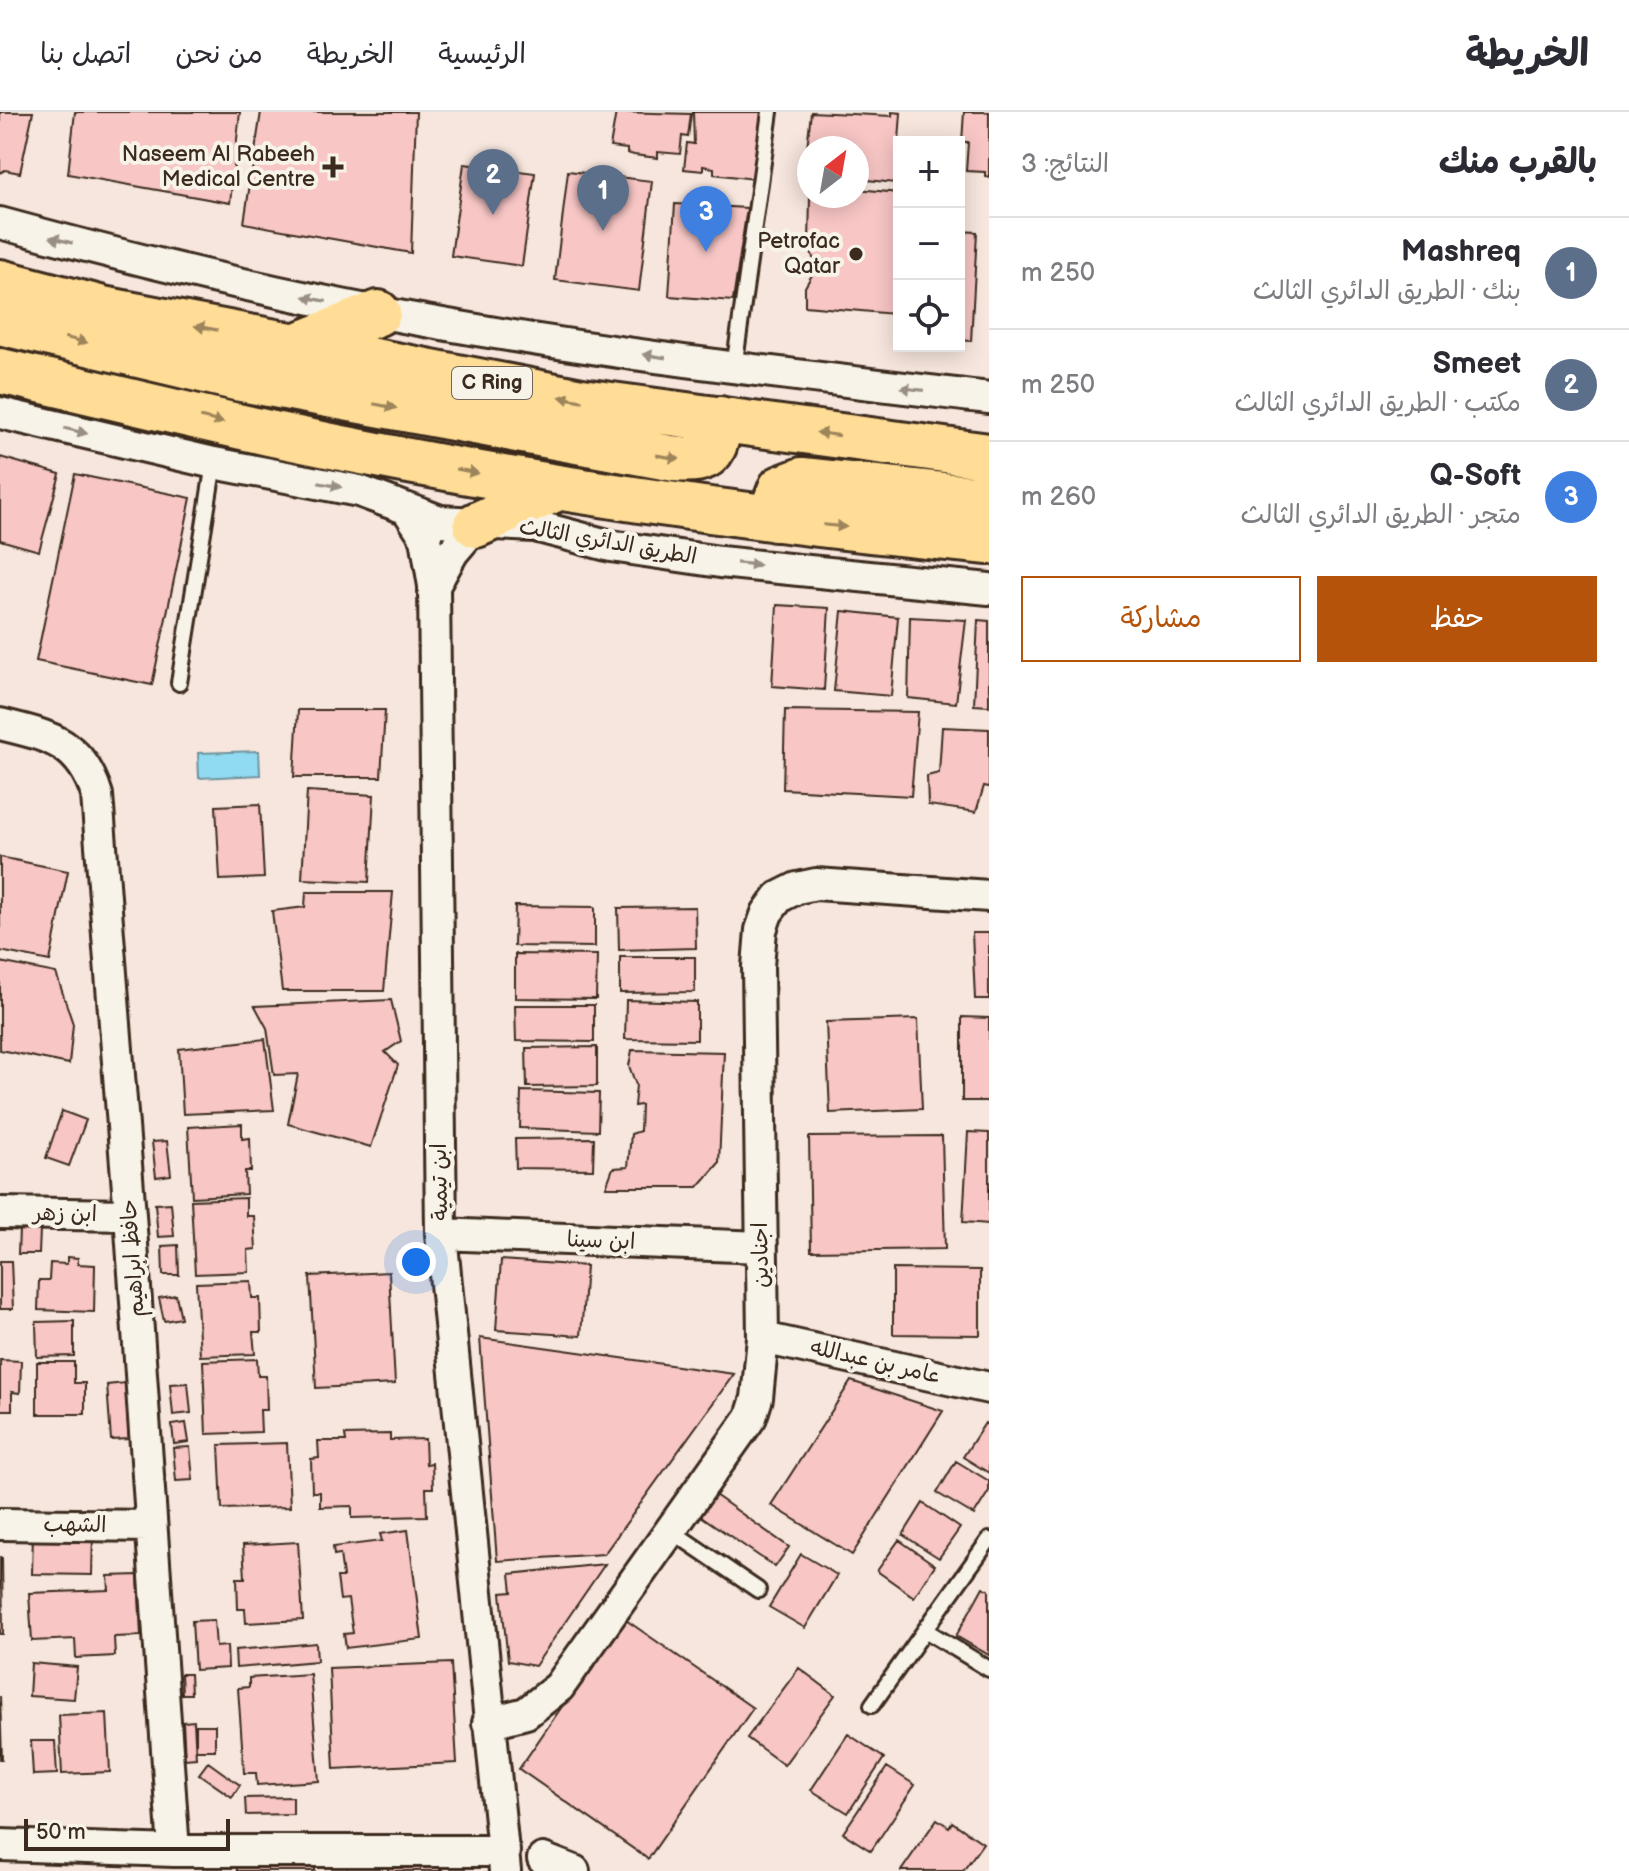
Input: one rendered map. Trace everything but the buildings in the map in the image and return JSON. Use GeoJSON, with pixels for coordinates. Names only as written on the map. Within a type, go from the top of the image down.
{"type":"FeatureCollection","features":[{"type":"Feature","properties":{"kind":"highway","name":"C Ring"},"geometry":{"type":"LineString","coordinates":[[0,282],[103,309],[582,401],[989,456]]}},
{"type":"Feature","properties":{"kind":"highway"},"geometry":{"type":"LineString","coordinates":[[298,345],[378,313]]}},
{"type":"Feature","properties":{"kind":"highway"},"geometry":{"type":"LineString","coordinates":[[0,322],[236,378],[675,459],[696,459],[709,455],[716,445],[720,419]]}},
{"type":"Feature","properties":{"kind":"highway","name":"الطريق الدائري الثالث"},"geometry":{"type":"LineString","coordinates":[[0,371],[284,436],[558,488],[775,519],[989,542]]}},
{"type":"Feature","properties":{"kind":"highway"},"geometry":{"type":"LineString","coordinates":[[775,519],[774,506],[781,488],[802,480],[989,500]]}},
{"type":"Feature","properties":{"kind":"highway"},"geometry":{"type":"LineString","coordinates":[[476,525],[558,488]]}},
{"type":"Feature","properties":{"kind":"street"},"geometry":{"type":"LineString","coordinates":[[0,223],[125,257],[378,313],[734,369],[989,398]]}},
{"type":"Feature","properties":{"kind":"street","name":"الطريق الدائري الثالث"},"geometry":{"type":"LineString","coordinates":[[0,413],[214,463],[359,491],[440,521],[535,526],[611,546],[720,562],[989,589]]}},
{"type":"Feature","properties":{"kind":"street","name":"ابن تيمية"},"geometry":{"type":"LineString","coordinates":[[407,509],[426,538],[434,586],[441,1234],[488,1723],[505,1861]]}},
{"type":"Feature","properties":{"kind":"street"},"geometry":{"type":"LineString","coordinates":[[434,586],[453,552],[476,525]]}},
{"type":"Feature","properties":{"kind":"street","name":"حافظ ابراهيم"},"geometry":{"type":"LineString","coordinates":[[0,724],[40,734],[62,744],[79,757],[90,773],[97,795],[174,1851]]}},
{"type":"Feature","properties":{"kind":"street","name":"اجنادين"},"geometry":{"type":"LineString","coordinates":[[488,1723],[526,1713],[559,1687],[751,1417],[757,1398],[763,1338],[758,966],[761,930],[767,913],[779,897],[816,884],[989,896]]}},
{"type":"Feature","properties":{"kind":"street","name":"ابن زهر"},"geometry":{"type":"LineString","coordinates":[[0,1213],[130,1215]]}},
{"type":"Feature","properties":{"kind":"street","name":"ابن سينا"},"geometry":{"type":"LineString","coordinates":[[441,1234],[761,1247]]}},
{"type":"Feature","properties":{"kind":"street","name":"عامر بن عبدالله"},"geometry":{"type":"LineString","coordinates":[[763,1338],[989,1388]]}},
{"type":"Feature","properties":{"kind":"street","name":"الشهب"},"geometry":{"type":"LineString","coordinates":[[0,1524],[150,1526]]}},
{"type":"Feature","properties":{"kind":"street"},"geometry":{"type":"LineString","coordinates":[[0,1845],[505,1861]]}},
{"type":"Feature","properties":{"kind":"street"},"geometry":{"type":"LineString","coordinates":[[543,1859],[574,1871]]}},
{"type":"Feature","properties":{"kind":"lane"},"geometry":{"type":"LineString","coordinates":[[734,369],[770,112]]}},
{"type":"Feature","properties":{"kind":"lane"},"geometry":{"type":"LineString","coordinates":[[179,683],[214,463]]}},
{"type":"Feature","properties":{"kind":"lane"},"geometry":{"type":"LineString","coordinates":[[670,1530],[758,1590]]}},
{"type":"Feature","properties":{"kind":"lane"},"geometry":{"type":"LineString","coordinates":[[872,1705],[989,1540]]}},
{"type":"Feature","properties":{"kind":"lane"},"geometry":{"type":"LineString","coordinates":[[925,1630],[989,1669]]}},
{"type":"Feature","properties":{"kind":"water"},"geometry":{"type":"Polygon","coordinates":[[[259,751],[260,775],[199,778],[198,753],[259,751]]]}},
{"type":"Feature","properties":{"kind":"place","name":"Naseem Al Rabeeh Medical Centre"},"geometry":{"type":"Point","coordinates":[333,167]}},
{"type":"Feature","properties":{"kind":"place","name":"Smeet"},"geometry":{"type":"Point","coordinates":[493,215]}},
{"type":"Feature","properties":{"kind":"place","name":"Mashreq"},"geometry":{"type":"Point","coordinates":[603,231]}},
{"type":"Feature","properties":{"kind":"place","name":"Q-Soft"},"geometry":{"type":"Point","coordinates":[706,252]}},
{"type":"Feature","properties":{"kind":"place","name":"Petrofac Qatar"},"geometry":{"type":"Point","coordinates":[856,254]}}]}
